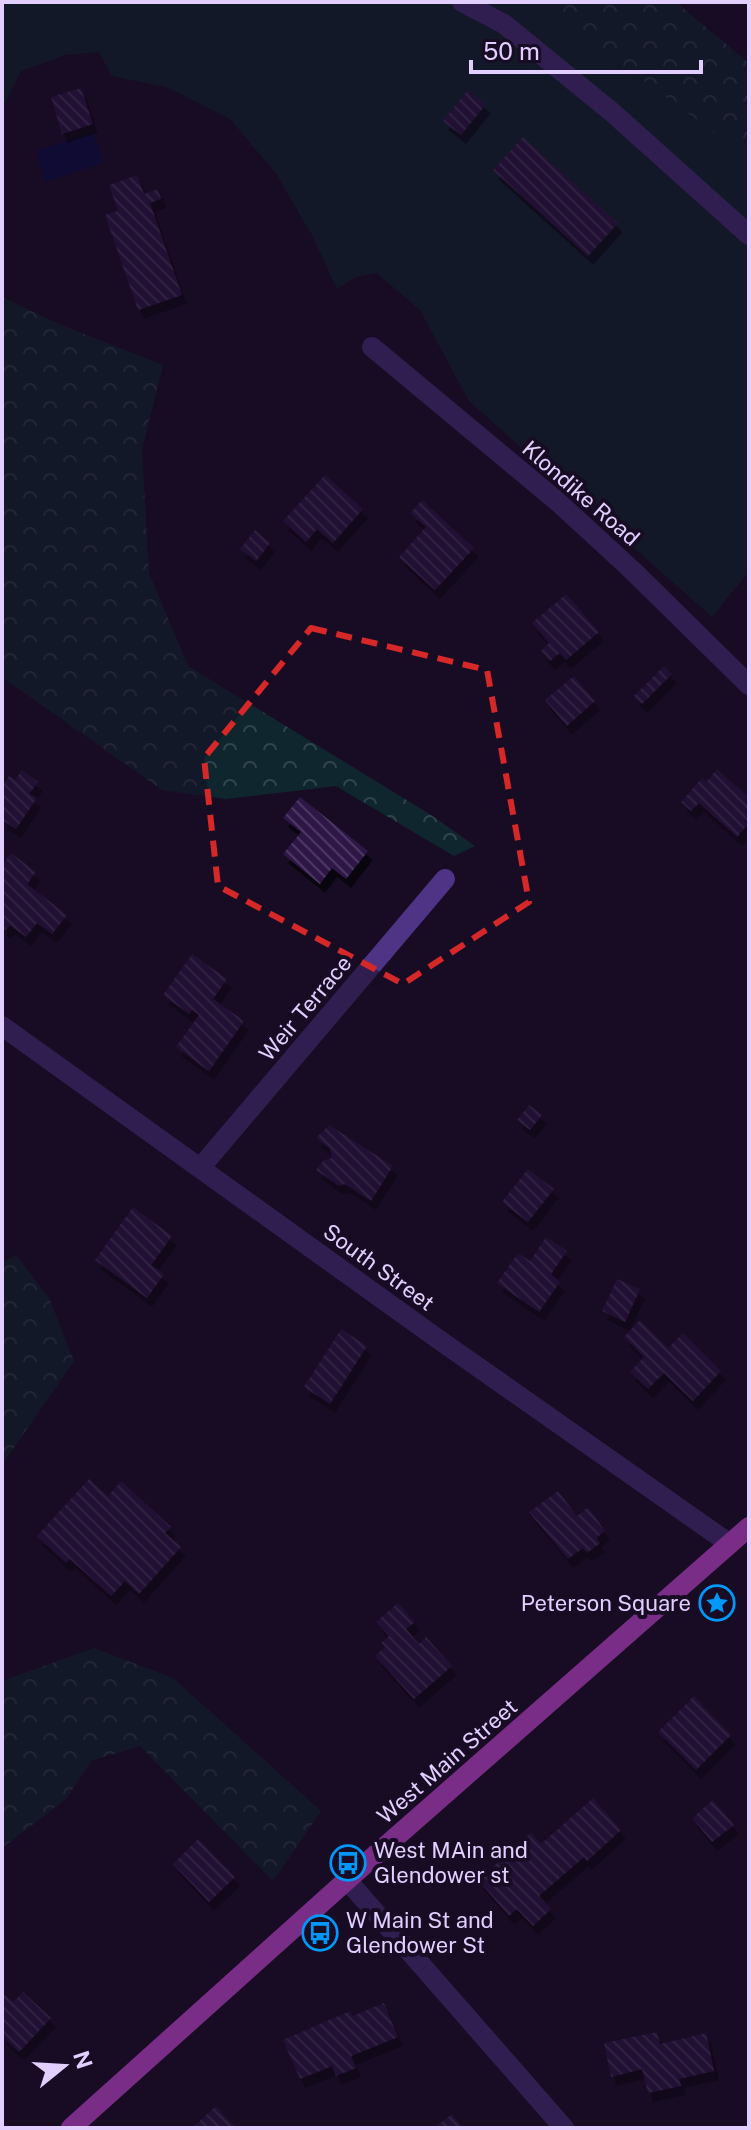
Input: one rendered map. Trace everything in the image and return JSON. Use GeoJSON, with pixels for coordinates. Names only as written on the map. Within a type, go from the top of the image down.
{"type":"FeatureCollection","features":[{"type":"Feature","properties":{"kind":"main road","name":"West Main Street"},"geometry":{"type":"LineString","coordinates":[[71,2128],[347,1880],[749,1527]]}},
{"type":"Feature","properties":{"kind":"street"},"geometry":{"type":"LineString","coordinates":[[462,2],[504,24],[613,113],[749,235]]}},
{"type":"Feature","properties":{"kind":"street","name":"Klondike Road"},"geometry":{"type":"LineString","coordinates":[[372,347],[558,502],[749,685]]}},
{"type":"Feature","properties":{"kind":"street","name":"Weir Terrace"},"geometry":{"type":"LineString","coordinates":[[201,1167],[445,879]]}},
{"type":"Feature","properties":{"kind":"street","name":"South Street"},"geometry":{"type":"LineString","coordinates":[[2,1026],[730,1544]]}},
{"type":"Feature","properties":{"kind":"street"},"geometry":{"type":"LineString","coordinates":[[347,1880],[564,2128]]}},
{"type":"Feature","properties":{"kind":"highlighted area"},"geometry":{"type":"Polygon","coordinates":[[[311,628],[487,670],[529,902],[403,984],[218,886],[204,758],[311,628]]]}},
{"type":"Feature","properties":{"kind":"green space"},"geometry":{"type":"Polygon","coordinates":[[[2,2],[538,2],[749,159],[749,571],[712,617],[469,401],[420,310],[377,273],[356,277],[337,289],[312,235],[275,172],[230,119],[169,88],[112,76],[99,52],[66,55],[21,71],[2,108],[2,2]]]}},
{"type":"Feature","properties":{"kind":"green space"},"geometry":{"type":"Polygon","coordinates":[[[538,2],[676,2],[749,63],[749,159],[538,2]]]}},
{"type":"Feature","properties":{"kind":"green space"},"geometry":{"type":"Polygon","coordinates":[[[2,297],[61,325],[163,365],[142,449],[149,573],[188,666],[431,815],[475,846],[454,856],[336,786],[226,799],[162,790],[2,677],[2,297]]]}},
{"type":"Feature","properties":{"kind":"green space"},"geometry":{"type":"Polygon","coordinates":[[[16,1255],[49,1298],[74,1361],[2,1465],[2,1263],[16,1255]]]}},
{"type":"Feature","properties":{"kind":"green space"},"geometry":{"type":"Polygon","coordinates":[[[94,1648],[173,1678],[321,1811],[273,1881],[140,1746],[91,1761],[66,1799],[2,1848],[2,1681],[94,1648]]]}},
{"type":"Feature","properties":{"kind":"shaded area"},"geometry":{"type":"Polygon","coordinates":[[[93,132],[103,163],[45,182],[36,151],[93,132]]]}},
{"type":"Feature","properties":{"kind":"building"},"geometry":{"type":"Polygon","coordinates":[[[81,88],[93,124],[62,134],[51,97],[81,88]]]}},
{"type":"Feature","properties":{"kind":"building"},"geometry":{"type":"Polygon","coordinates":[[[468,90],[486,104],[461,135],[443,121],[468,90]]]}},
{"type":"Feature","properties":{"kind":"building"},"geometry":{"type":"Polygon","coordinates":[[[523,137],[618,223],[588,256],[493,170],[523,137]]]}},
{"type":"Feature","properties":{"kind":"building"},"geometry":{"type":"Polygon","coordinates":[[[137,175],[144,194],[158,189],[161,199],[150,203],[182,295],[138,310],[105,215],[118,211],[109,185],[137,175]]]}},
{"type":"Feature","properties":{"kind":"building"},"geometry":{"type":"Polygon","coordinates":[[[325,475],[363,509],[333,543],[317,529],[306,542],[283,521],[325,475]]]}},
{"type":"Feature","properties":{"kind":"building"},"geometry":{"type":"Polygon","coordinates":[[[422,500],[474,548],[435,590],[399,557],[426,527],[410,513],[422,500]]]}},
{"type":"Feature","properties":{"kind":"building"},"geometry":{"type":"Polygon","coordinates":[[[255,530],[270,543],[256,561],[240,549],[255,530]]]}},
{"type":"Feature","properties":{"kind":"building"},"geometry":{"type":"Polygon","coordinates":[[[566,594],[599,632],[566,660],[560,653],[550,661],[541,651],[549,643],[532,623],[566,594]]]}},
{"type":"Feature","properties":{"kind":"building"},"geometry":{"type":"Polygon","coordinates":[[[664,666],[672,674],[642,704],[634,696],[664,666]]]}},
{"type":"Feature","properties":{"kind":"building"},"geometry":{"type":"Polygon","coordinates":[[[574,676],[595,701],[567,726],[545,700],[574,676]]]}},
{"type":"Feature","properties":{"kind":"building"},"geometry":{"type":"Polygon","coordinates":[[[717,769],[749,798],[749,823],[737,837],[699,803],[691,811],[681,802],[702,778],[706,782],[717,769]]]}},
{"type":"Feature","properties":{"kind":"building"},"geometry":{"type":"Polygon","coordinates":[[[22,770],[38,782],[29,794],[37,798],[16,829],[2,820],[2,786],[9,776],[15,780],[22,770]]]}},
{"type":"Feature","properties":{"kind":"building"},"geometry":{"type":"Polygon","coordinates":[[[300,797],[368,851],[346,879],[332,868],[320,884],[283,854],[301,832],[283,818],[300,797]]]}},
{"type":"Feature","properties":{"kind":"building"},"geometry":{"type":"Polygon","coordinates":[[[11,853],[36,872],[27,884],[67,915],[52,934],[37,923],[26,937],[10,925],[6,930],[2,927],[2,865],[11,853]]]}},
{"type":"Feature","properties":{"kind":"building"},"geometry":{"type":"Polygon","coordinates":[[[192,954],[227,979],[213,999],[244,1021],[209,1071],[176,1047],[199,1015],[192,1010],[189,1014],[163,995],[192,954]]]}},
{"type":"Feature","properties":{"kind":"building"},"geometry":{"type":"Polygon","coordinates":[[[529,1105],[542,1115],[530,1130],[517,1120],[529,1105]]]}},
{"type":"Feature","properties":{"kind":"building"},"geometry":{"type":"Polygon","coordinates":[[[329,1125],[393,1166],[371,1201],[345,1184],[339,1186],[316,1170],[324,1160],[332,1158],[330,1149],[316,1138],[329,1125]]]}},
{"type":"Feature","properties":{"kind":"building"},"geometry":{"type":"Polygon","coordinates":[[[528,1169],[554,1189],[528,1222],[502,1202],[528,1169]]]}},
{"type":"Feature","properties":{"kind":"building"},"geometry":{"type":"Polygon","coordinates":[[[133,1207],[172,1236],[151,1265],[164,1274],[147,1298],[95,1260],[133,1207]]]}},
{"type":"Feature","properties":{"kind":"building"},"geometry":{"type":"Polygon","coordinates":[[[546,1237],[567,1251],[551,1274],[560,1282],[539,1312],[497,1283],[518,1253],[530,1261],[546,1237]]]}},
{"type":"Feature","properties":{"kind":"building"},"geometry":{"type":"Polygon","coordinates":[[[617,1279],[640,1289],[625,1322],[602,1311],[617,1279]]]}},
{"type":"Feature","properties":{"kind":"building"},"geometry":{"type":"Polygon","coordinates":[[[640,1320],[668,1348],[683,1333],[721,1371],[693,1401],[664,1373],[648,1389],[630,1372],[644,1357],[624,1337],[640,1320]]]}},
{"type":"Feature","properties":{"kind":"building"},"geometry":{"type":"Polygon","coordinates":[[[341,1329],[367,1346],[330,1404],[304,1387],[341,1329]]]}},
{"type":"Feature","properties":{"kind":"building"},"geometry":{"type":"Polygon","coordinates":[[[89,1479],[108,1496],[121,1481],[171,1527],[165,1533],[181,1547],[139,1594],[125,1581],[111,1596],[70,1559],[66,1563],[37,1536],[89,1479]]]}},
{"type":"Feature","properties":{"kind":"building"},"geometry":{"type":"Polygon","coordinates":[[[558,1491],[577,1516],[588,1507],[605,1531],[596,1538],[600,1543],[587,1553],[583,1548],[568,1559],[529,1512],[558,1491]]]}},
{"type":"Feature","properties":{"kind":"building"},"geometry":{"type":"Polygon","coordinates":[[[398,1603],[415,1622],[406,1629],[419,1644],[426,1637],[452,1666],[414,1699],[375,1656],[385,1647],[381,1643],[389,1636],[376,1622],[398,1603]]]}},
{"type":"Feature","properties":{"kind":"building"},"geometry":{"type":"Polygon","coordinates":[[[694,1696],[731,1735],[696,1770],[658,1732],[694,1696]]]}},
{"type":"Feature","properties":{"kind":"building"},"geometry":{"type":"Polygon","coordinates":[[[593,1798],[621,1830],[587,1861],[584,1857],[539,1896],[551,1909],[533,1926],[517,1909],[509,1916],[478,1880],[531,1833],[541,1844],[593,1798]]]}},
{"type":"Feature","properties":{"kind":"building"},"geometry":{"type":"Polygon","coordinates":[[[713,1800],[734,1825],[712,1842],[692,1818],[713,1800]]]}},
{"type":"Feature","properties":{"kind":"building"},"geometry":{"type":"Polygon","coordinates":[[[198,1839],[235,1877],[209,1902],[173,1864],[198,1839]]]}},
{"type":"Feature","properties":{"kind":"building"},"geometry":{"type":"Polygon","coordinates":[[[2,1992],[13,2002],[23,1992],[51,2018],[19,2052],[2,2036],[2,1992]]]}},
{"type":"Feature","properties":{"kind":"building"},"geometry":{"type":"Polygon","coordinates":[[[384,2003],[398,2037],[351,2056],[356,2068],[336,2076],[332,2066],[300,2079],[283,2040],[350,2011],[352,2016],[384,2003]]]}},
{"type":"Feature","properties":{"kind":"building"},"geometry":{"type":"Polygon","coordinates":[[[657,2032],[660,2044],[706,2033],[714,2071],[679,2079],[681,2086],[648,2093],[642,2069],[611,2077],[604,2043],[657,2032]]]}},
{"type":"Feature","properties":{"kind":"building"},"geometry":{"type":"Polygon","coordinates":[[[216,2106],[236,2128],[192,2128],[216,2106]]]}},
{"type":"Feature","properties":{"kind":"building"},"geometry":{"type":"Polygon","coordinates":[[[452,2114],[463,2128],[434,2128],[452,2114]]]}},
{"type":"Feature","properties":{"kind":"place","name":"Peterson Square"},"geometry":{"type":"Point","coordinates":[717,1603]}},
{"type":"Feature","properties":{"kind":"place","name":"West MAin and Glendower st"},"geometry":{"type":"Point","coordinates":[348,1863]}},
{"type":"Feature","properties":{"kind":"place","name":"W Main St and Glendower St"},"geometry":{"type":"Point","coordinates":[320,1933]}}]}
